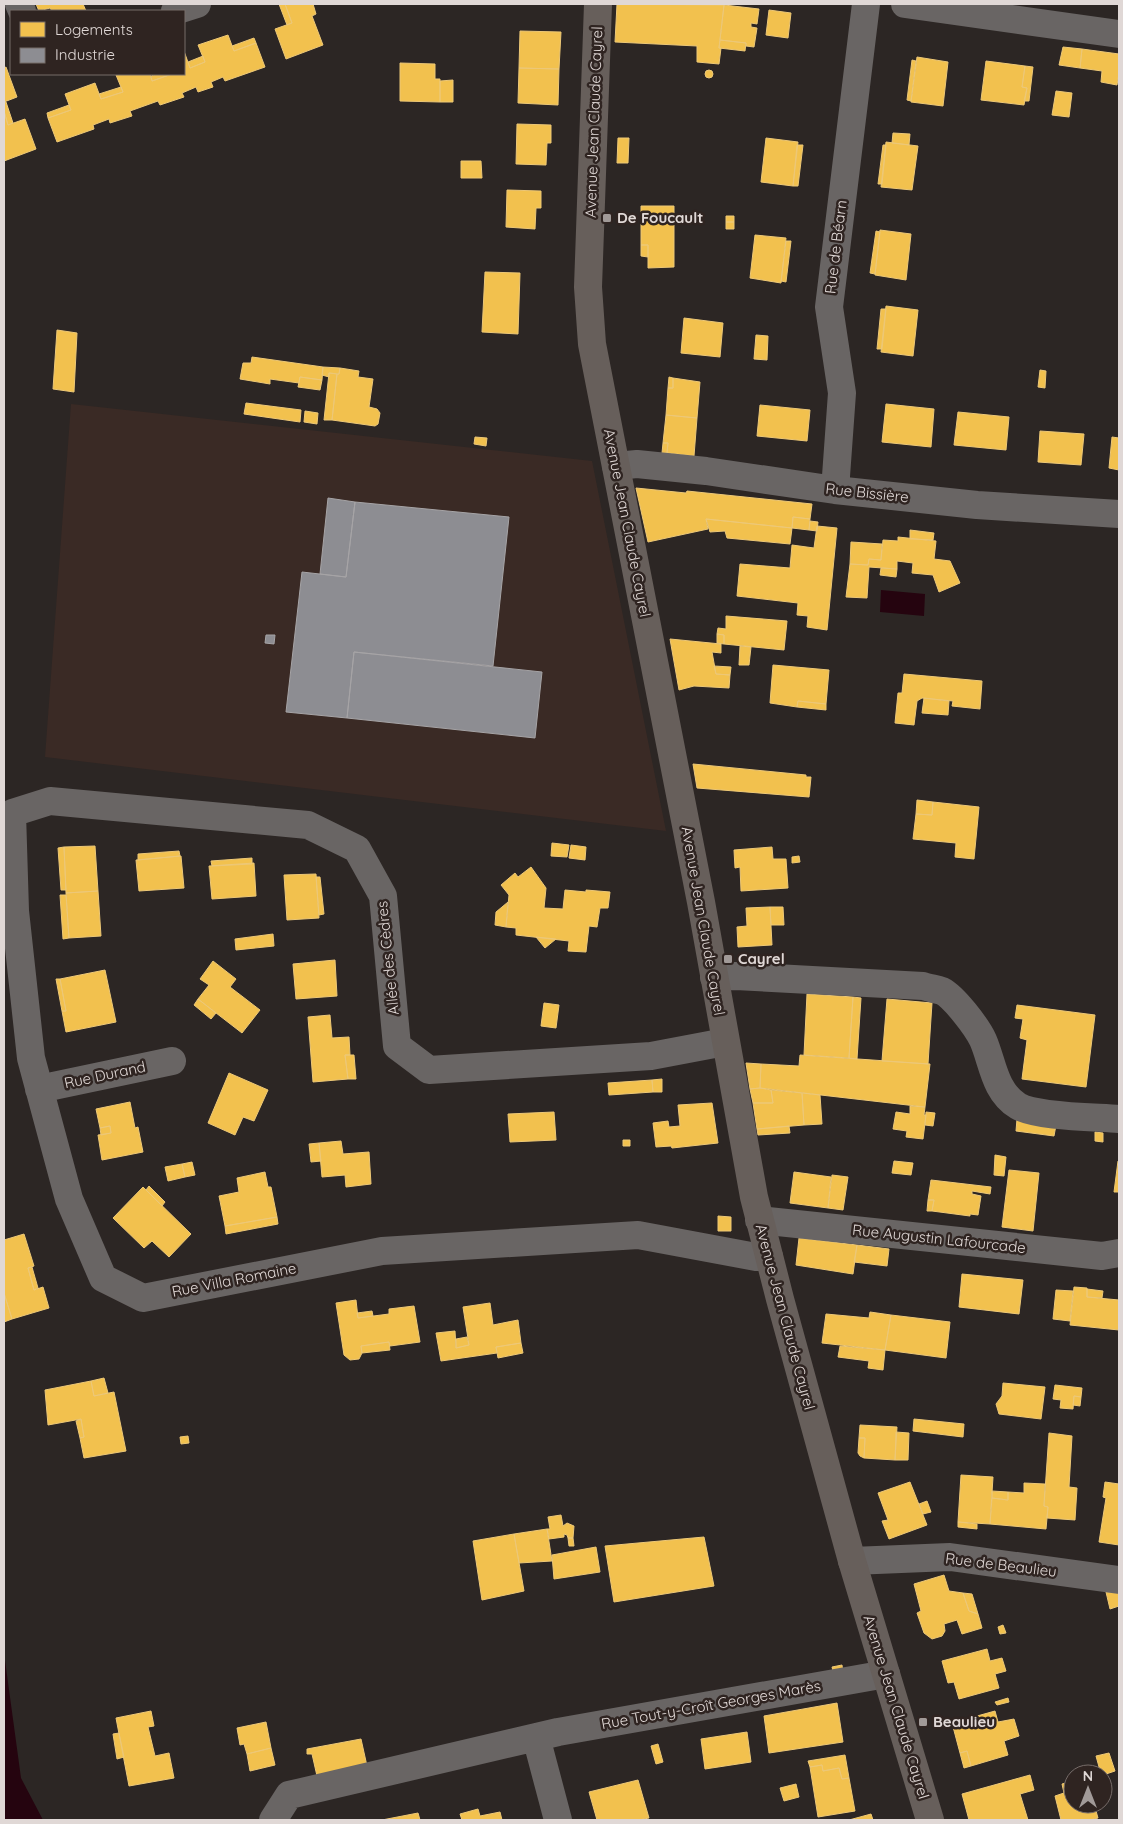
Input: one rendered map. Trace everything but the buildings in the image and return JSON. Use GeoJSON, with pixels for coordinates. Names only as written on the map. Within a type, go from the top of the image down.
{"type":"FeatureCollection","features":[{"type":"Feature","properties":{"kind":"main road","name":"Avenue Jean Claude Cayrel"},"geometry":{"type":"LineString","coordinates":[[598,4],[588,287],[592,344],[701,902],[725,1042],[759,1220],[852,1561],[930,1820]]}},
{"type":"Feature","properties":{"kind":"street"},"geometry":{"type":"LineString","coordinates":[[178,10],[197,4]]}},
{"type":"Feature","properties":{"kind":"street","name":"Rue de Béarn"},"geometry":{"type":"LineString","coordinates":[[835,490],[842,393],[828,307],[866,4]]}},
{"type":"Feature","properties":{"kind":"street"},"geometry":{"type":"LineString","coordinates":[[905,4],[1119,34]]}},
{"type":"Feature","properties":{"kind":"street","name":"Rue Bissière"},"geometry":{"type":"LineString","coordinates":[[616,466],[637,464],[706,471],[835,490],[977,505],[1119,514]]}},
{"type":"Feature","properties":{"kind":"street","name":"Allée des Cèdres"},"geometry":{"type":"LineString","coordinates":[[15,889],[12,813],[50,801],[308,826],[356,849],[383,896],[397,1046],[429,1070],[652,1056],[725,1042]]}},
{"type":"Feature","properties":{"kind":"street","name":"Rue Villa Romaine"},"geometry":{"type":"LineString","coordinates":[[15,889],[18,942],[30,1058],[69,1199],[103,1278],[143,1298],[382,1251],[638,1235],[756,1257],[769,1257]]}},
{"type":"Feature","properties":{"kind":"street"},"geometry":{"type":"LineString","coordinates":[[714,977],[736,976],[923,986],[943,991],[962,1009],[982,1039],[998,1082],[1005,1094],[1019,1106],[1048,1114],[1119,1119]]}},
{"type":"Feature","properties":{"kind":"street","name":"Rue Durand"},"geometry":{"type":"LineString","coordinates":[[39,1090],[172,1061]]}},
{"type":"Feature","properties":{"kind":"street","name":"Rue Augustin Lafourcade"},"geometry":{"type":"LineString","coordinates":[[759,1220],[1102,1256],[1119,1253]]}},
{"type":"Feature","properties":{"kind":"street","name":"Rue de Beaulieu"},"geometry":{"type":"LineString","coordinates":[[852,1561],[950,1557],[1119,1580]]}},
{"type":"Feature","properties":{"kind":"street","name":"Rue Tout-y-Croît Georges Marès"},"geometry":{"type":"LineString","coordinates":[[273,1820],[289,1795],[536,1737],[886,1674]]}},
{"type":"Feature","properties":{"kind":"street"},"geometry":{"type":"LineString","coordinates":[[536,1737],[558,1820]]}},
{"type":"Feature","properties":{"kind":"shaded area"},"geometry":{"type":"Polygon","coordinates":[[[71,404],[592,461],[666,831],[45,757],[71,404]]]}},
{"type":"Feature","properties":{"kind":"shaded area"},"geometry":{"type":"Polygon","coordinates":[[[881,590],[925,594],[924,616],[880,612],[881,590]]]}},
{"type":"Feature","properties":{"kind":"shaded area"},"geometry":{"type":"Polygon","coordinates":[[[4,1653],[21,1778],[43,1820],[4,1820],[4,1653]]]}},
{"type":"Feature","properties":{"kind":"place","name":"De Foucault"},"geometry":{"type":"Point","coordinates":[607,218]}},
{"type":"Feature","properties":{"kind":"place","name":"Cayrel"},"geometry":{"type":"Point","coordinates":[728,959]}},
{"type":"Feature","properties":{"kind":"place","name":"Beaulieu"},"geometry":{"type":"Point","coordinates":[923,1722]}}]}
